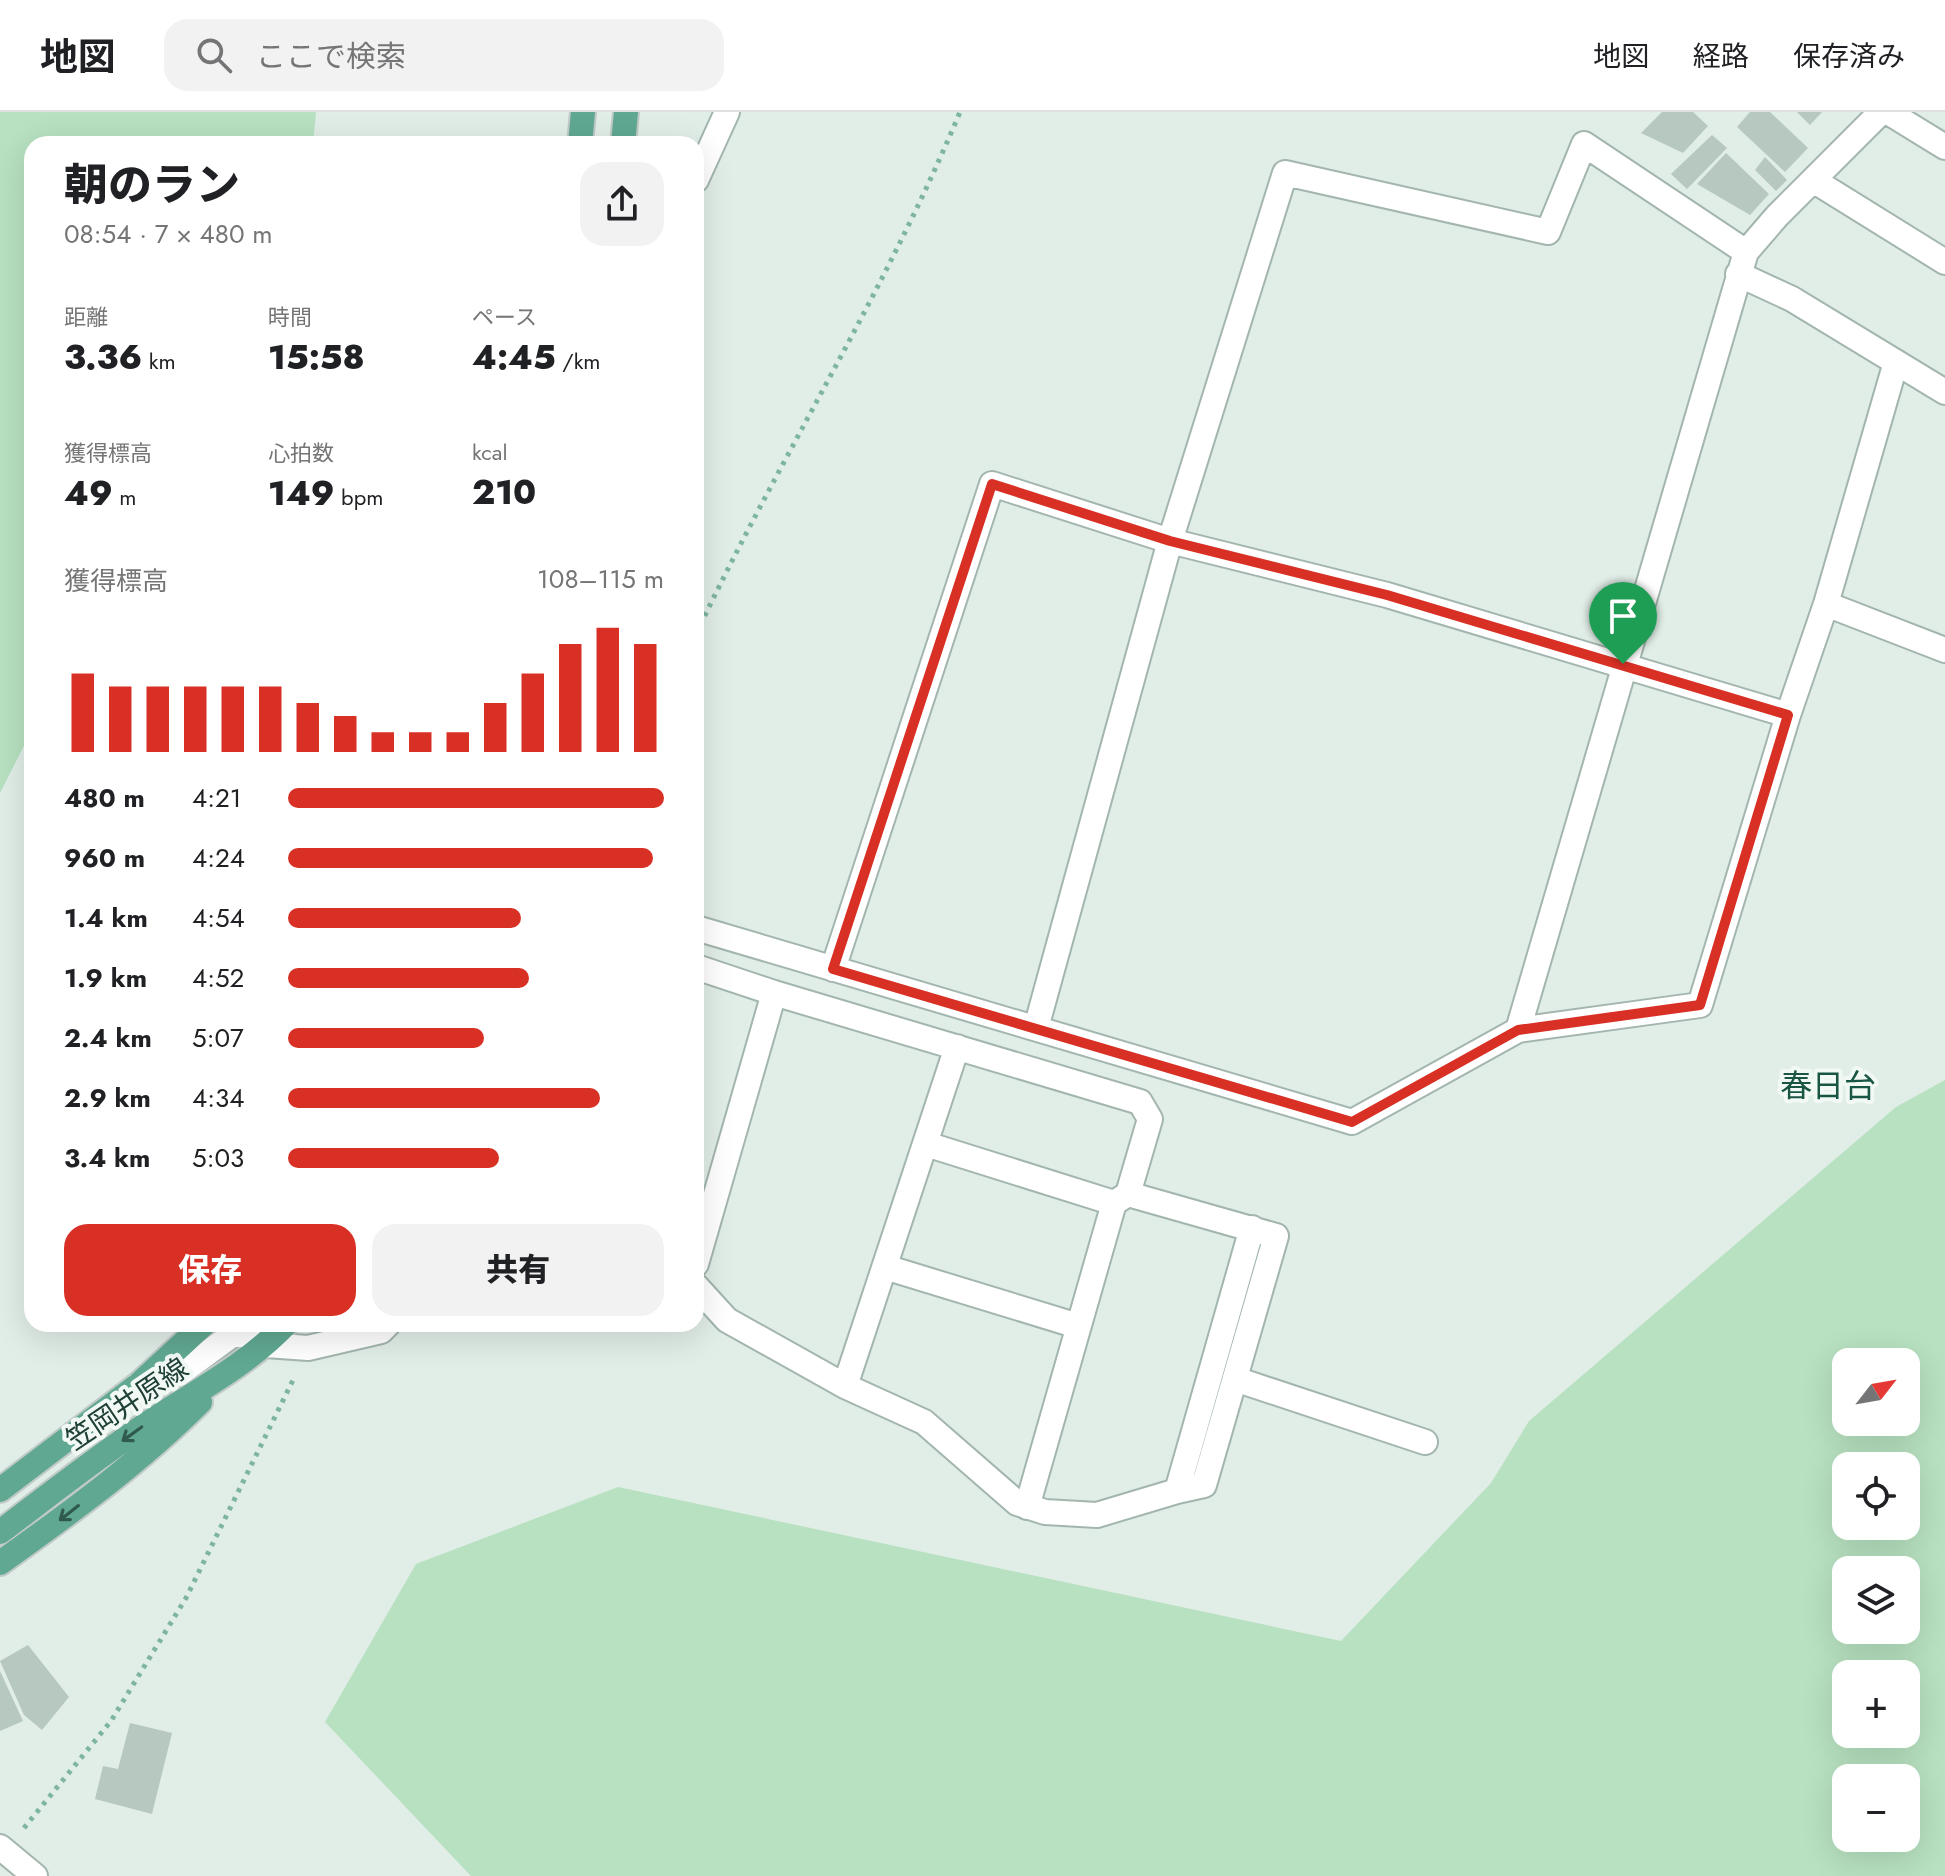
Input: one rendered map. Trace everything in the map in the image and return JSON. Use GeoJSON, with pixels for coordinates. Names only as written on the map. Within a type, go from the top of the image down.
{"type":"FeatureCollection","features":[{"type":"Feature","properties":{"kind":"main road"},"geometry":{"type":"LineString","coordinates":[[581,136],[583,112]]}},
{"type":"Feature","properties":{"kind":"main road"},"geometry":{"type":"LineString","coordinates":[[624,136],[626,112]]}},
{"type":"Feature","properties":{"kind":"main road","name":"笠岡井原線"},"geometry":{"type":"LineString","coordinates":[[0,1490],[138,1385],[195,1332]]}},
{"type":"Feature","properties":{"kind":"main road","name":"笠岡井原線"},"geometry":{"type":"LineString","coordinates":[[0,1532],[146,1424],[233,1370],[278,1332]]}},
{"type":"Feature","properties":{"kind":"main road"},"geometry":{"type":"LineString","coordinates":[[0,1563],[158,1442],[233,1370]]}},
{"type":"Feature","properties":{"kind":"street"},"geometry":{"type":"LineString","coordinates":[[704,162],[727,112]]}},
{"type":"Feature","properties":{"kind":"street"},"geometry":{"type":"LineString","coordinates":[[1518,1030],[1742,263],[1813,180],[1881,112]]}},
{"type":"Feature","properties":{"kind":"street"},"geometry":{"type":"LineString","coordinates":[[1888,112],[1945,147]]}},
{"type":"Feature","properties":{"kind":"street"},"geometry":{"type":"LineString","coordinates":[[1036,1028],[1170,541],[1285,173],[1548,232],[1584,144],[1792,299],[1945,392]]}},
{"type":"Feature","properties":{"kind":"street"},"geometry":{"type":"LineString","coordinates":[[1813,180],[1945,262]]}},
{"type":"Feature","properties":{"kind":"street"},"geometry":{"type":"LineString","coordinates":[[704,930],[1352,1122],[1518,1030],[1700,1005],[1788,715],[1826,604],[1896,362]]}},
{"type":"Feature","properties":{"kind":"street"},"geometry":{"type":"LineString","coordinates":[[833,969],[992,484],[1170,541],[1387,595],[1788,715]]}},
{"type":"Feature","properties":{"kind":"street"},"geometry":{"type":"LineString","coordinates":[[1826,604],[1945,650]]}},
{"type":"Feature","properties":{"kind":"street"},"geometry":{"type":"LineString","coordinates":[[704,970],[1140,1102],[1150,1119],[1078,1326],[1027,1507]]}},
{"type":"Feature","properties":{"kind":"street"},"geometry":{"type":"LineString","coordinates":[[704,1236],[774,993]]}},
{"type":"Feature","properties":{"kind":"street"},"geometry":{"type":"LineString","coordinates":[[845,1386],[957,1047]]}},
{"type":"Feature","properties":{"kind":"street"},"geometry":{"type":"LineString","coordinates":[[704,1295],[727,1320],[845,1386],[924,1422],[980,1473],[1017,1503],[1027,1507],[1045,1512],[1097,1515],[1204,1485],[1276,1236],[1121,1198],[926,1144]]}},
{"type":"Feature","properties":{"kind":"street"},"geometry":{"type":"LineString","coordinates":[[1177,1491],[1252,1228]]}},
{"type":"Feature","properties":{"kind":"street"},"geometry":{"type":"LineString","coordinates":[[885,1267],[1078,1326]]}},
{"type":"Feature","properties":{"kind":"street"},"geometry":{"type":"LineString","coordinates":[[252,1332],[266,1345]]}},
{"type":"Feature","properties":{"kind":"street"},"geometry":{"type":"LineString","coordinates":[[138,1385],[180,1373],[232,1335],[243,1335],[266,1345],[308,1348],[377,1332]]}},
{"type":"Feature","properties":{"kind":"street"},"geometry":{"type":"LineString","coordinates":[[1235,1379],[1425,1442]]}},
{"type":"Feature","properties":{"kind":"street"},"geometry":{"type":"LineString","coordinates":[[2,1849],[35,1876]]}},
{"type":"Feature","properties":{"kind":"path"},"geometry":{"type":"LineString","coordinates":[[704,617],[859,325],[932,179],[960,112]]}},
{"type":"Feature","properties":{"kind":"path"},"geometry":{"type":"LineString","coordinates":[[2,1849],[111,1721],[186,1598],[308,1348]]}},
{"type":"Feature","properties":{"kind":"green space"},"geometry":{"type":"Polygon","coordinates":[[[0,112],[316,112],[314,136],[24,136],[24,746],[0,793],[0,112]]]}},
{"type":"Feature","properties":{"kind":"green space"},"geometry":{"type":"Polygon","coordinates":[[[1945,1080],[1945,1876],[471,1876],[325,1722],[416,1564],[618,1487],[1341,1641],[1491,1483],[1529,1421],[1896,1107],[1945,1080]]]}},
{"type":"Feature","properties":{"kind":"building"},"geometry":{"type":"Polygon","coordinates":[[[1662,112],[1693,112],[1708,126],[1683,153],[1641,133],[1662,112]]]}},
{"type":"Feature","properties":{"kind":"building"},"geometry":{"type":"Polygon","coordinates":[[[1750,112],[1770,112],[1808,148],[1785,172],[1737,127],[1750,112]]]}},
{"type":"Feature","properties":{"kind":"building"},"geometry":{"type":"Polygon","coordinates":[[[1797,112],[1822,112],[1810,125],[1797,112]]]}},
{"type":"Feature","properties":{"kind":"building"},"geometry":{"type":"Polygon","coordinates":[[[1712,135],[1727,148],[1687,189],[1671,174],[1712,135]]]}},
{"type":"Feature","properties":{"kind":"building"},"geometry":{"type":"Polygon","coordinates":[[[1726,153],[1769,194],[1750,215],[1697,184],[1726,153]]]}},
{"type":"Feature","properties":{"kind":"building"},"geometry":{"type":"Polygon","coordinates":[[[1765,157],[1787,180],[1776,191],[1755,170],[1765,157]]]}},
{"type":"Feature","properties":{"kind":"building"},"geometry":{"type":"Polygon","coordinates":[[[28,1645],[69,1697],[42,1730],[24,1715],[0,1661],[28,1645]]]}},
{"type":"Feature","properties":{"kind":"building"},"geometry":{"type":"Polygon","coordinates":[[[0,1671],[23,1721],[0,1731],[0,1671]]]}},
{"type":"Feature","properties":{"kind":"building"},"geometry":{"type":"Polygon","coordinates":[[[130,1723],[172,1733],[152,1814],[95,1799],[103,1766],[118,1769],[130,1723]]]}},
{"type":"Feature","properties":{"kind":"district","name":"春日台"},"geometry":{"type":"Point","coordinates":[1828,1086]}},
{"type":"Feature","properties":{"kind":"route"},"geometry":{"type":"LineString","coordinates":[[992,484],[1170,541],[1387,595],[1623,664],[1788,715],[1700,1005],[1518,1030],[1352,1122],[833,969],[992,484]]}}]}
